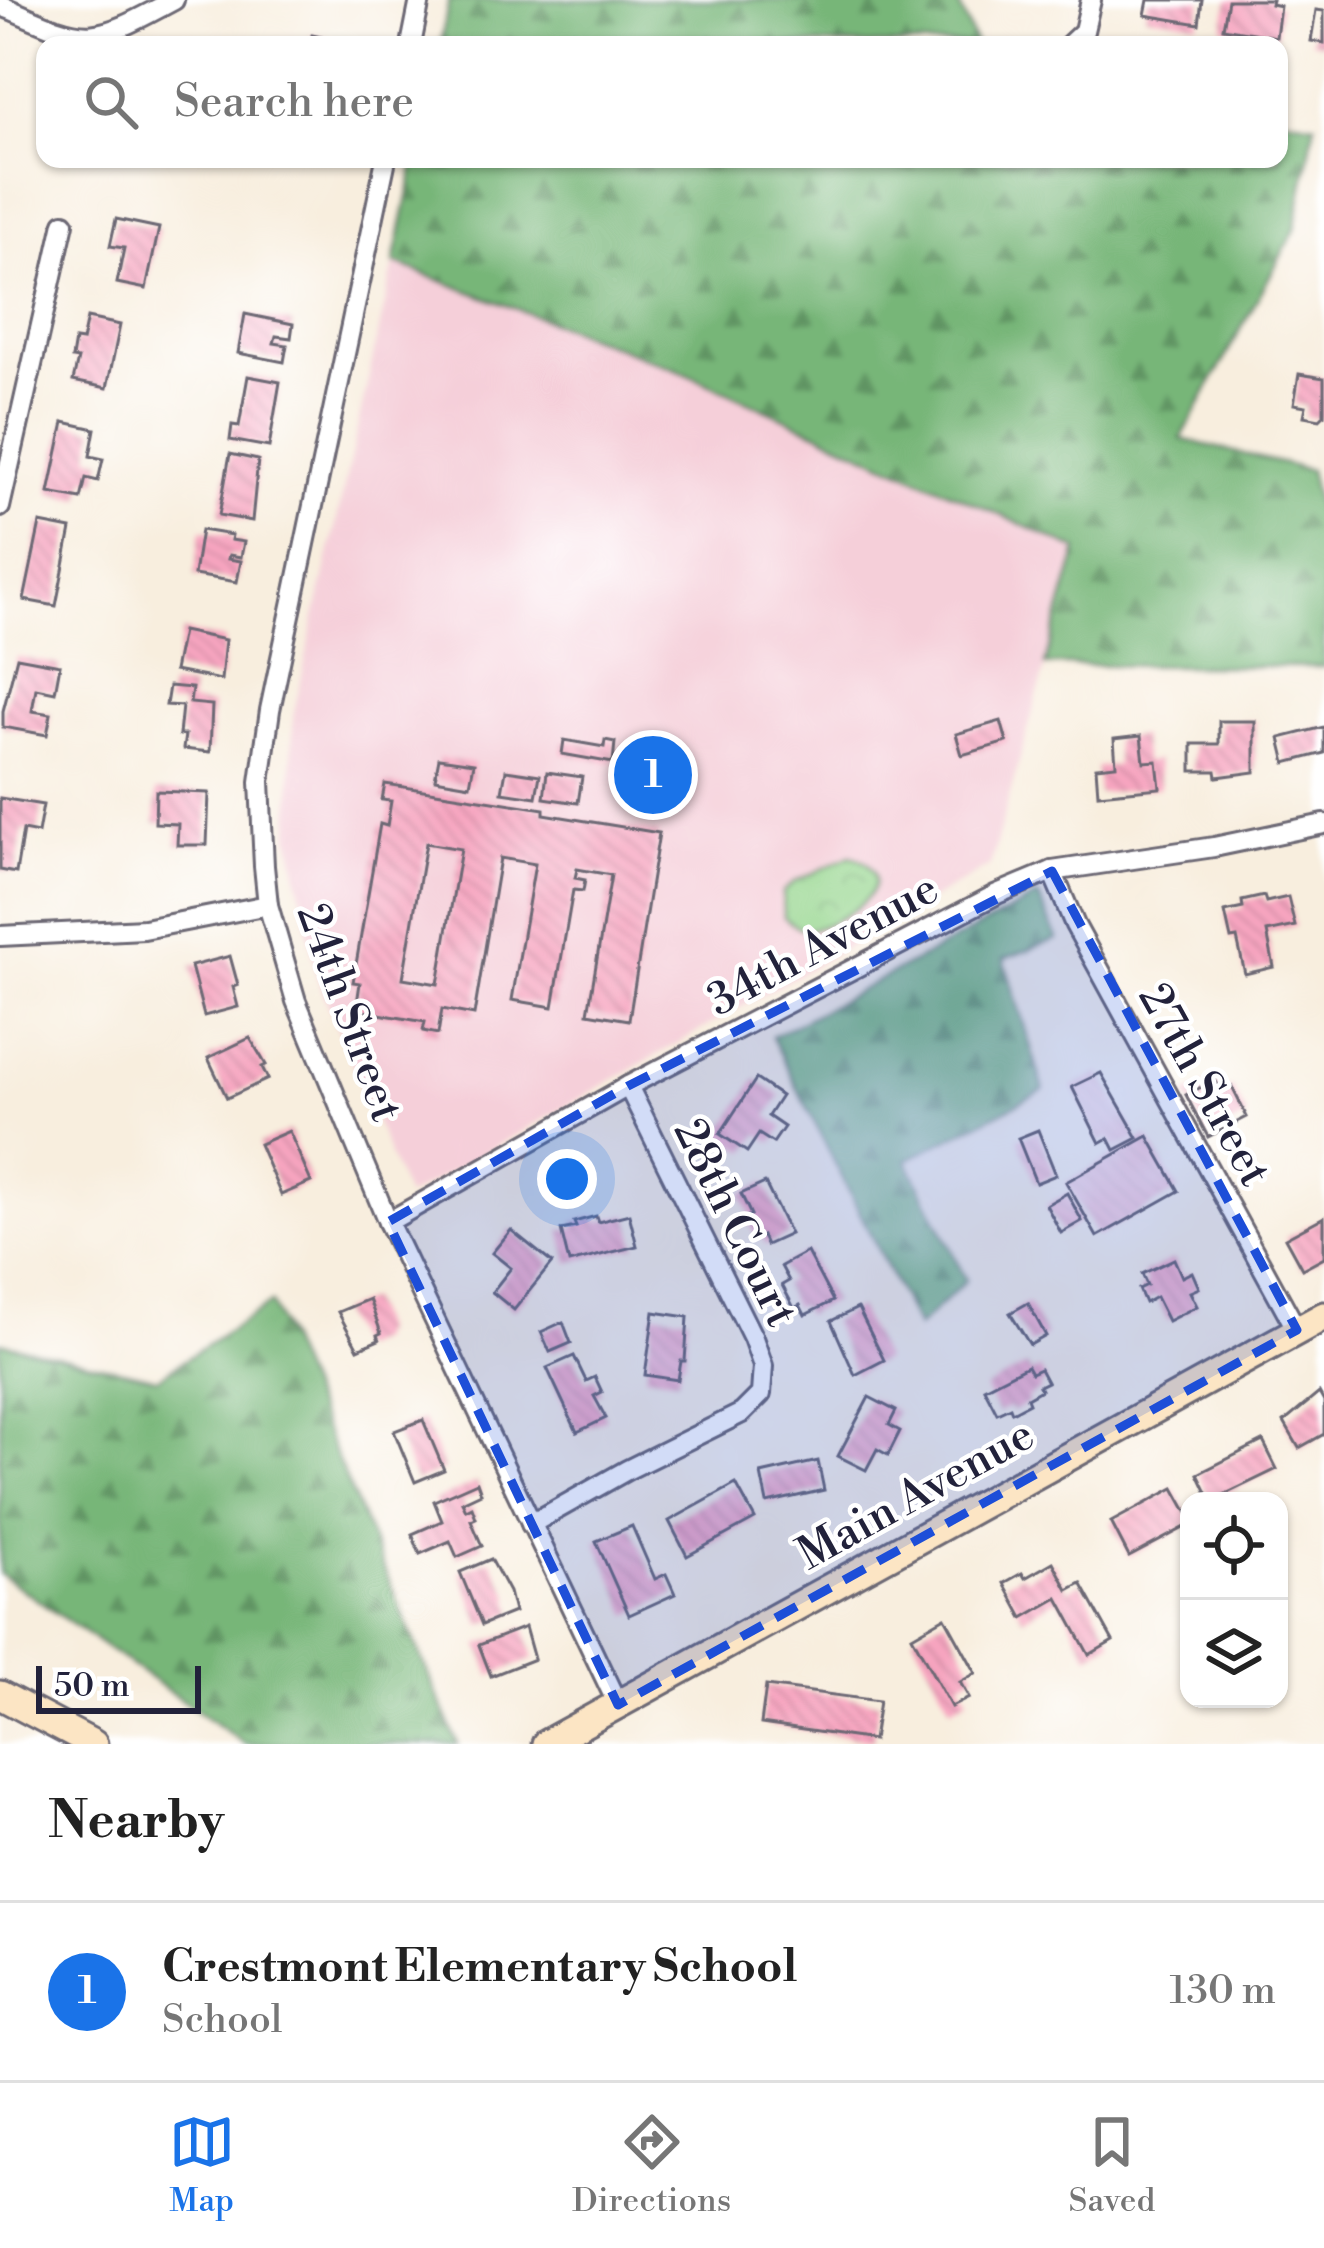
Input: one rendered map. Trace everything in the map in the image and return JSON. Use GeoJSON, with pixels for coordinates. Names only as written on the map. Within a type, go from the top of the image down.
{"type":"FeatureCollection","features":[{"type":"Feature","properties":{"kind":"main road","name":"Main Avenue"},"geometry":{"type":"LineString","coordinates":[[546,1744],[1324,1316]]}},
{"type":"Feature","properties":{"kind":"main road"},"geometry":{"type":"LineString","coordinates":[[0,1695],[93,1744]]}},
{"type":"Feature","properties":{"kind":"street"},"geometry":{"type":"LineString","coordinates":[[96,36],[116,32],[174,0]]}},
{"type":"Feature","properties":{"kind":"street"},"geometry":{"type":"LineString","coordinates":[[413,36],[421,0]]}},
{"type":"Feature","properties":{"kind":"street"},"geometry":{"type":"LineString","coordinates":[[1079,36],[1091,0]]}},
{"type":"Feature","properties":{"kind":"street"},"geometry":{"type":"LineString","coordinates":[[0,5],[66,34],[83,36]]}},
{"type":"Feature","properties":{"kind":"street","name":"24th Street"},"geometry":{"type":"LineString","coordinates":[[384,168],[270,710],[260,782],[268,905],[296,1001],[388,1222],[618,1705]]}},
{"type":"Feature","properties":{"kind":"street"},"geometry":{"type":"LineString","coordinates":[[0,507],[64,223]]}},
{"type":"Feature","properties":{"kind":"street","name":"34th Avenue"},"geometry":{"type":"LineString","coordinates":[[388,1222],[628,1087],[998,894],[1052,871],[1214,847],[1324,824]]}},
{"type":"Feature","properties":{"kind":"street","name":"27th Street"},"geometry":{"type":"LineString","coordinates":[[1052,871],[1086,945],[1298,1330]]}},
{"type":"Feature","properties":{"kind":"street"},"geometry":{"type":"LineString","coordinates":[[0,936],[145,929],[268,905]]}},
{"type":"Feature","properties":{"kind":"street","name":"28th Court"},"geometry":{"type":"LineString","coordinates":[[531,1524],[742,1413],[761,1394],[763,1366],[753,1338],[628,1087]]}},
{"type":"Feature","properties":{"kind":"highlighted area"},"geometry":{"type":"Polygon","coordinates":[[[1052,871],[1297,1330],[618,1705],[388,1222],[628,1086],[1052,871]]]}},
{"type":"Feature","properties":{"kind":"shaded area"},"geometry":{"type":"Polygon","coordinates":[[[394,263],[679,370],[1078,550],[990,866],[406,1197],[316,975],[290,834],[293,716],[394,263]]]}},
{"type":"Feature","properties":{"kind":"green space"},"geometry":{"type":"Polygon","coordinates":[[[449,0],[957,0],[972,36],[442,36],[449,0]]]}},
{"type":"Feature","properties":{"kind":"green space"},"geometry":{"type":"Polygon","coordinates":[[[1288,118],[1315,123],[1295,230],[1181,439],[1309,470],[1324,536],[1324,667],[1045,665],[1078,550],[679,370],[394,263],[414,168],[1288,168],[1288,118]]]}},
{"type":"Feature","properties":{"kind":"green space"},"geometry":{"type":"Polygon","coordinates":[[[850,856],[873,872],[875,882],[864,901],[842,917],[810,929],[784,917],[783,892],[794,882],[850,856]]]}},
{"type":"Feature","properties":{"kind":"green space"},"geometry":{"type":"Polygon","coordinates":[[[1038,896],[1058,939],[1004,959],[1044,1090],[907,1160],[966,1280],[917,1328],[772,1037],[1038,896]]]}},
{"type":"Feature","properties":{"kind":"green space"},"geometry":{"type":"Polygon","coordinates":[[[271,1303],[458,1744],[245,1744],[0,1574],[0,1342],[157,1378],[271,1303]]]}},
{"type":"Feature","properties":{"kind":"building"},"geometry":{"type":"Polygon","coordinates":[[[1148,0],[1202,0],[1199,24],[1145,15],[1148,0]]]}},
{"type":"Feature","properties":{"kind":"building"},"geometry":{"type":"Polygon","coordinates":[[[1228,0],[1272,0],[1271,4],[1280,6],[1276,36],[1223,28],[1228,0]]]}},
{"type":"Feature","properties":{"kind":"building"},"geometry":{"type":"Polygon","coordinates":[[[1316,10],[1324,11],[1324,43],[1311,41],[1316,10]]]}},
{"type":"Feature","properties":{"kind":"building"},"geometry":{"type":"Polygon","coordinates":[[[116,219],[159,228],[146,289],[117,283],[124,248],[110,246],[116,219]]]}},
{"type":"Feature","properties":{"kind":"building"},"geometry":{"type":"Polygon","coordinates":[[[245,314],[293,324],[291,338],[276,336],[274,343],[287,345],[284,362],[238,353],[245,314]]]}},
{"type":"Feature","properties":{"kind":"building"},"geometry":{"type":"Polygon","coordinates":[[[87,318],[120,325],[107,388],[73,381],[78,359],[72,358],[75,340],[82,341],[87,318]]]}},
{"type":"Feature","properties":{"kind":"building"},"geometry":{"type":"Polygon","coordinates":[[[1299,374],[1324,378],[1320,419],[1304,416],[1306,406],[1294,404],[1299,374]]]}},
{"type":"Feature","properties":{"kind":"building"},"geometry":{"type":"Polygon","coordinates":[[[248,376],[280,382],[269,447],[230,440],[232,425],[239,426],[248,376]]]}},
{"type":"Feature","properties":{"kind":"building"},"geometry":{"type":"Polygon","coordinates":[[[64,422],[95,429],[90,456],[103,459],[98,481],[86,478],[81,499],[49,493],[64,422]]]}},
{"type":"Feature","properties":{"kind":"building"},"geometry":{"type":"Polygon","coordinates":[[[230,454],[258,460],[252,521],[219,515],[230,454]]]}},
{"type":"Feature","properties":{"kind":"building"},"geometry":{"type":"Polygon","coordinates":[[[40,523],[71,529],[56,606],[24,600],[40,523]]]}},
{"type":"Feature","properties":{"kind":"building"},"geometry":{"type":"Polygon","coordinates":[[[201,530],[244,542],[241,557],[229,555],[228,559],[241,561],[237,582],[194,575],[201,530]]]}},
{"type":"Feature","properties":{"kind":"building"},"geometry":{"type":"Polygon","coordinates":[[[182,631],[225,640],[221,680],[174,671],[182,631]]]}},
{"type":"Feature","properties":{"kind":"building"},"geometry":{"type":"Polygon","coordinates":[[[17,657],[60,665],[55,692],[36,688],[32,711],[51,714],[47,735],[3,727],[17,657]]]}},
{"type":"Feature","properties":{"kind":"building"},"geometry":{"type":"Polygon","coordinates":[[[169,686],[192,688],[190,703],[212,705],[210,752],[183,749],[185,735],[179,735],[182,706],[166,705],[169,686]]]}},
{"type":"Feature","properties":{"kind":"building"},"geometry":{"type":"Polygon","coordinates":[[[1001,721],[1007,742],[962,755],[956,734],[1001,721]]]}},
{"type":"Feature","properties":{"kind":"building"},"geometry":{"type":"Polygon","coordinates":[[[1219,721],[1255,721],[1255,772],[1217,777],[1216,771],[1192,771],[1192,744],[1219,744],[1219,721]]]}},
{"type":"Feature","properties":{"kind":"building"},"geometry":{"type":"Polygon","coordinates":[[[1324,727],[1324,753],[1286,763],[1280,738],[1324,727]]]}},
{"type":"Feature","properties":{"kind":"building"},"geometry":{"type":"Polygon","coordinates":[[[1141,736],[1144,762],[1157,761],[1160,788],[1098,794],[1096,767],[1116,765],[1114,739],[1141,736]]]}},
{"type":"Feature","properties":{"kind":"building"},"geometry":{"type":"Polygon","coordinates":[[[564,740],[604,747],[605,740],[615,742],[613,763],[562,754],[564,740]]]}},
{"type":"Feature","properties":{"kind":"building"},"geometry":{"type":"Polygon","coordinates":[[[439,758],[474,763],[470,785],[435,779],[439,758]]]}},
{"type":"Feature","properties":{"kind":"building"},"geometry":{"type":"Polygon","coordinates":[[[506,770],[540,775],[536,797],[502,792],[506,770]]]}},
{"type":"Feature","properties":{"kind":"building"},"geometry":{"type":"Polygon","coordinates":[[[547,772],[582,777],[578,803],[544,798],[547,772]]]}},
{"type":"Feature","properties":{"kind":"building"},"geometry":{"type":"Polygon","coordinates":[[[385,784],[659,833],[629,1020],[588,1013],[611,875],[577,869],[575,878],[585,880],[583,891],[573,890],[553,1007],[512,1000],[535,864],[500,858],[474,1015],[442,1009],[438,1034],[423,1031],[425,1022],[356,1010],[360,983],[353,982],[380,824],[387,826],[391,801],[382,800],[385,784]],[[426,843],[403,978],[438,984],[461,849],[426,843]]]}},
{"type":"Feature","properties":{"kind":"building"},"geometry":{"type":"Polygon","coordinates":[[[156,791],[209,793],[207,845],[177,845],[178,824],[155,823],[156,791]]]}},
{"type":"Feature","properties":{"kind":"building"},"geometry":{"type":"Polygon","coordinates":[[[0,798],[43,805],[38,833],[23,830],[16,873],[0,870],[0,798]]]}},
{"type":"Feature","properties":{"kind":"building"},"geometry":{"type":"Polygon","coordinates":[[[1264,896],[1266,902],[1288,897],[1295,926],[1267,932],[1274,967],[1245,974],[1225,912],[1243,908],[1242,901],[1264,896]]]}},
{"type":"Feature","properties":{"kind":"building"},"geometry":{"type":"Polygon","coordinates":[[[230,956],[238,1007],[204,1016],[191,966],[230,956]]]}},
{"type":"Feature","properties":{"kind":"building"},"geometry":{"type":"Polygon","coordinates":[[[250,1038],[266,1065],[262,1067],[268,1079],[227,1098],[208,1058],[250,1038]]]}},
{"type":"Feature","properties":{"kind":"building"},"geometry":{"type":"Polygon","coordinates":[[[1101,1073],[1138,1138],[1115,1150],[1109,1138],[1100,1143],[1072,1087],[1101,1073]]]}},
{"type":"Feature","properties":{"kind":"building"},"geometry":{"type":"Polygon","coordinates":[[[756,1079],[781,1096],[768,1116],[784,1127],[773,1143],[759,1134],[747,1152],[720,1134],[756,1079]]]}},
{"type":"Feature","properties":{"kind":"building"},"geometry":{"type":"Polygon","coordinates":[[[1215,1080],[1222,1092],[1232,1087],[1247,1117],[1208,1137],[1186,1095],[1215,1080]]]}},
{"type":"Feature","properties":{"kind":"building"},"geometry":{"type":"Polygon","coordinates":[[[1038,1130],[1056,1175],[1036,1183],[1018,1138],[1038,1130]]]}},
{"type":"Feature","properties":{"kind":"building"},"geometry":{"type":"Polygon","coordinates":[[[289,1131],[311,1182],[281,1195],[259,1144],[289,1131]]]}},
{"type":"Feature","properties":{"kind":"building"},"geometry":{"type":"Polygon","coordinates":[[[1148,1136],[1179,1191],[1097,1237],[1066,1182],[1148,1136]]]}},
{"type":"Feature","properties":{"kind":"building"},"geometry":{"type":"Polygon","coordinates":[[[765,1183],[790,1234],[766,1245],[762,1236],[757,1239],[746,1217],[751,1215],[741,1194],[765,1183]]]}},
{"type":"Feature","properties":{"kind":"building"},"geometry":{"type":"Polygon","coordinates":[[[1067,1193],[1082,1221],[1061,1233],[1046,1205],[1067,1193]]]}},
{"type":"Feature","properties":{"kind":"building"},"geometry":{"type":"Polygon","coordinates":[[[629,1214],[637,1246],[569,1263],[561,1230],[596,1216],[598,1222],[629,1214]]]}},
{"type":"Feature","properties":{"kind":"building"},"geometry":{"type":"Polygon","coordinates":[[[1324,1217],[1324,1257],[1302,1269],[1285,1238],[1324,1217]]]}},
{"type":"Feature","properties":{"kind":"building"},"geometry":{"type":"Polygon","coordinates":[[[511,1230],[552,1263],[514,1310],[492,1292],[511,1268],[492,1253],[511,1230]]]}},
{"type":"Feature","properties":{"kind":"building"},"geometry":{"type":"Polygon","coordinates":[[[807,1252],[833,1301],[805,1315],[800,1305],[794,1308],[782,1285],[789,1281],[781,1266],[807,1252]]]}},
{"type":"Feature","properties":{"kind":"building"},"geometry":{"type":"Polygon","coordinates":[[[1174,1259],[1182,1277],[1192,1272],[1199,1288],[1190,1292],[1197,1306],[1168,1321],[1156,1297],[1145,1303],[1139,1289],[1147,1285],[1142,1274],[1174,1259]]]}},
{"type":"Feature","properties":{"kind":"building"},"geometry":{"type":"Polygon","coordinates":[[[369,1299],[381,1333],[379,1340],[358,1349],[338,1312],[369,1299]]]}},
{"type":"Feature","properties":{"kind":"building"},"geometry":{"type":"Polygon","coordinates":[[[1028,1303],[1046,1336],[1030,1345],[1010,1313],[1028,1303]]]}},
{"type":"Feature","properties":{"kind":"building"},"geometry":{"type":"Polygon","coordinates":[[[858,1308],[884,1360],[855,1375],[831,1321],[858,1308]]]}},
{"type":"Feature","properties":{"kind":"building"},"geometry":{"type":"Polygon","coordinates":[[[654,1312],[688,1317],[685,1361],[681,1361],[678,1380],[645,1375],[654,1312]]]}},
{"type":"Feature","properties":{"kind":"building"},"geometry":{"type":"Polygon","coordinates":[[[563,1322],[571,1343],[550,1352],[541,1332],[563,1322]]]}},
{"type":"Feature","properties":{"kind":"building"},"geometry":{"type":"Polygon","coordinates":[[[574,1356],[586,1381],[595,1377],[602,1392],[594,1396],[606,1418],[577,1432],[547,1368],[574,1356]]]}},
{"type":"Feature","properties":{"kind":"building"},"geometry":{"type":"Polygon","coordinates":[[[1027,1366],[1031,1373],[1040,1369],[1047,1382],[1027,1398],[1029,1403],[997,1413],[984,1388],[1027,1366]]]}},
{"type":"Feature","properties":{"kind":"building"},"geometry":{"type":"Polygon","coordinates":[[[1319,1393],[1324,1402],[1324,1434],[1299,1448],[1284,1422],[1319,1393]]]}},
{"type":"Feature","properties":{"kind":"building"},"geometry":{"type":"Polygon","coordinates":[[[869,1397],[896,1411],[889,1425],[900,1431],[888,1455],[877,1449],[866,1470],[838,1456],[869,1397]]]}},
{"type":"Feature","properties":{"kind":"building"},"geometry":{"type":"Polygon","coordinates":[[[423,1420],[444,1470],[415,1482],[394,1431],[423,1420]]]}},
{"type":"Feature","properties":{"kind":"building"},"geometry":{"type":"Polygon","coordinates":[[[1263,1441],[1277,1469],[1230,1492],[1207,1492],[1198,1474],[1263,1441]]]}},
{"type":"Feature","properties":{"kind":"building"},"geometry":{"type":"Polygon","coordinates":[[[818,1461],[824,1490],[767,1503],[761,1474],[818,1461]]]}},
{"type":"Feature","properties":{"kind":"building"},"geometry":{"type":"Polygon","coordinates":[[[477,1482],[481,1493],[462,1502],[466,1510],[472,1507],[476,1518],[471,1520],[482,1546],[457,1557],[450,1541],[420,1554],[412,1534],[442,1521],[434,1501],[477,1482]]]}},
{"type":"Feature","properties":{"kind":"building"},"geometry":{"type":"Polygon","coordinates":[[[736,1484],[755,1519],[687,1556],[669,1521],[736,1484]]]}},
{"type":"Feature","properties":{"kind":"building"},"geometry":{"type":"Polygon","coordinates":[[[1174,1488],[1180,1499],[1180,1530],[1129,1557],[1111,1522],[1174,1488]]]}},
{"type":"Feature","properties":{"kind":"building"},"geometry":{"type":"Polygon","coordinates":[[[632,1526],[655,1579],[666,1574],[675,1594],[629,1615],[596,1541],[632,1526]]]}},
{"type":"Feature","properties":{"kind":"building"},"geometry":{"type":"Polygon","coordinates":[[[491,1559],[514,1612],[482,1625],[460,1572],[491,1559]]]}},
{"type":"Feature","properties":{"kind":"building"},"geometry":{"type":"Polygon","coordinates":[[[1053,1562],[1068,1590],[1081,1583],[1113,1641],[1089,1655],[1058,1598],[1023,1618],[1004,1583],[1022,1573],[1025,1578],[1053,1562]]]}},
{"type":"Feature","properties":{"kind":"building"},"geometry":{"type":"Polygon","coordinates":[[[945,1617],[976,1673],[960,1682],[969,1698],[951,1707],[912,1636],[945,1617]]]}},
{"type":"Feature","properties":{"kind":"building"},"geometry":{"type":"Polygon","coordinates":[[[525,1627],[534,1659],[491,1676],[479,1645],[525,1627]]]}},
{"type":"Feature","properties":{"kind":"building"},"geometry":{"type":"Polygon","coordinates":[[[766,1686],[879,1701],[873,1740],[761,1724],[766,1686]]]}},
{"type":"Feature","properties":{"kind":"place","name":"Crestmont Elementary School"},"geometry":{"type":"Point","coordinates":[653,775]}}]}
